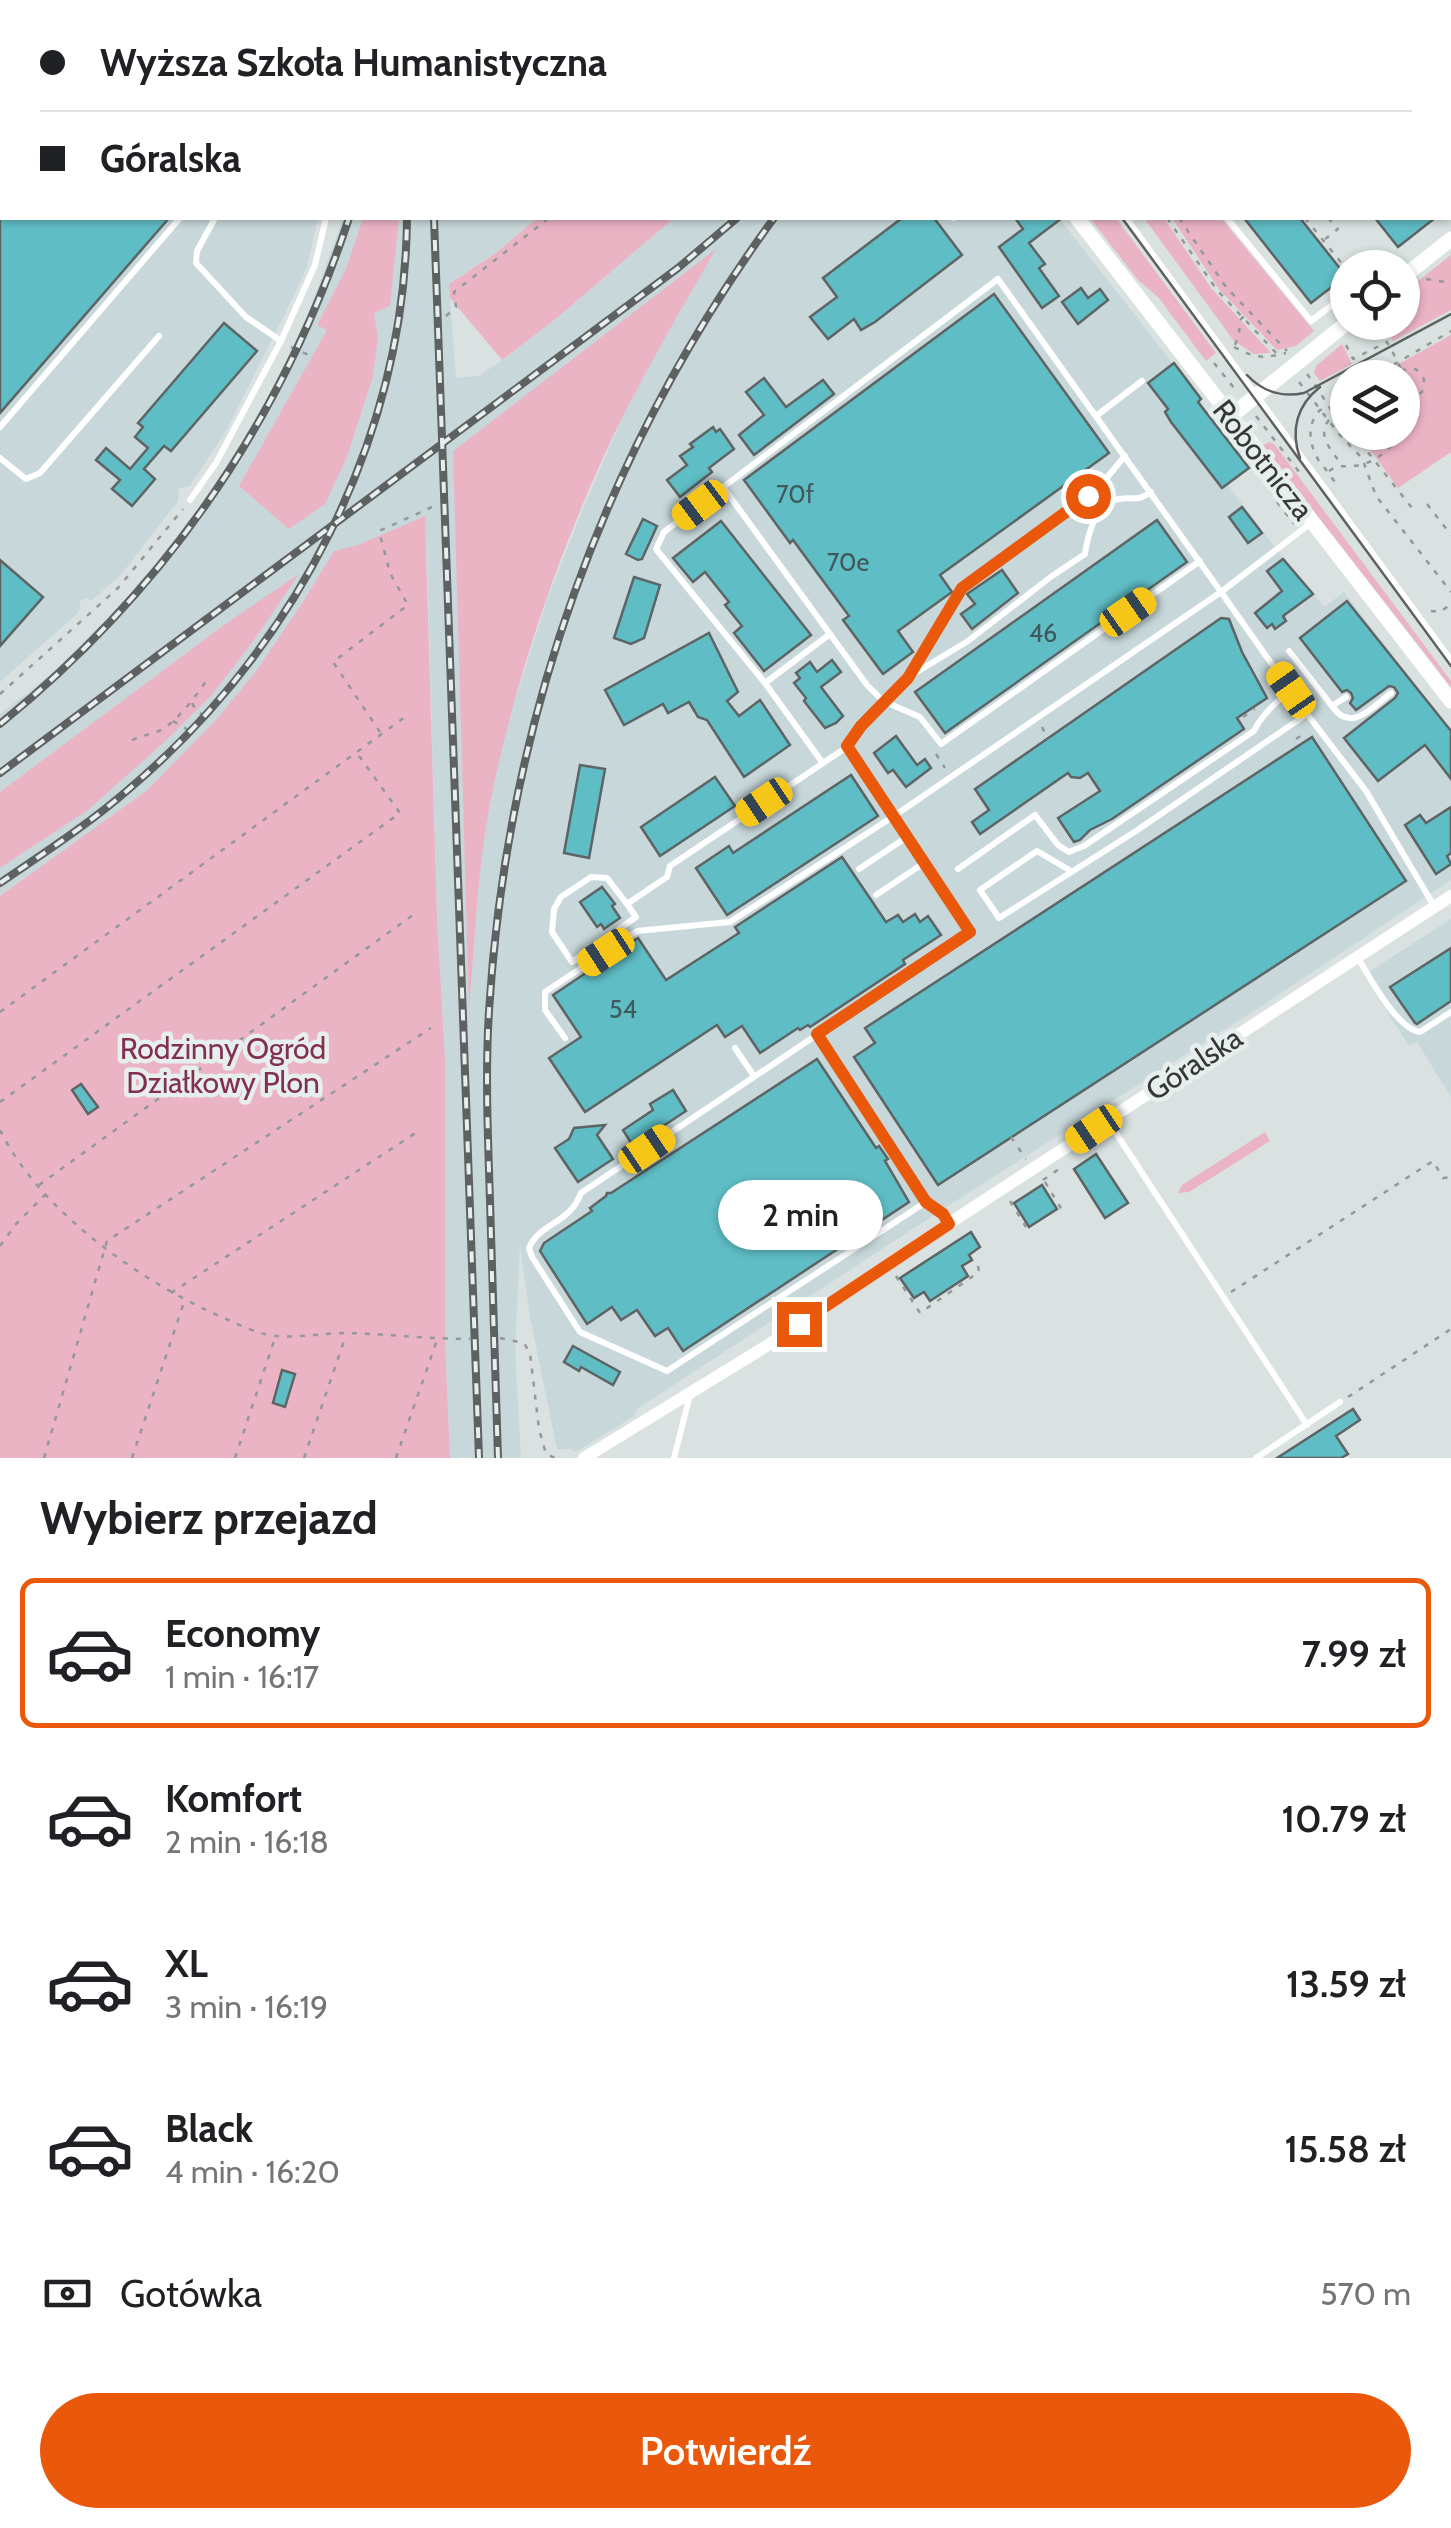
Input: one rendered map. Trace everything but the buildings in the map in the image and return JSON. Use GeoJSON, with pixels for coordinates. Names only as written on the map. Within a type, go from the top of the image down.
{"type":"FeatureCollection","features":[{"type":"Feature","properties":{"kind":"street","name":"Robotnicza"},"geometry":{"type":"LineString","coordinates":[[1079,220],[1451,701]]}},
{"type":"Feature","properties":{"kind":"street"},"geometry":{"type":"LineString","coordinates":[[1420,269],[1451,238]]}},
{"type":"Feature","properties":{"kind":"street"},"geometry":{"type":"LineString","coordinates":[[1230,417],[1331,340]]}},
{"type":"Feature","properties":{"kind":"street","name":"Góralska"},"geometry":{"type":"LineString","coordinates":[[584,1458],[690,1394],[1451,896]]}},
{"type":"Feature","properties":{"kind":"lane"},"geometry":{"type":"LineString","coordinates":[[0,428],[178,220]]}},
{"type":"Feature","properties":{"kind":"lane"},"geometry":{"type":"LineString","coordinates":[[214,220],[197,251],[196,263],[246,317],[281,341]]}},
{"type":"Feature","properties":{"kind":"lane"},"geometry":{"type":"LineString","coordinates":[[190,500],[216,463],[281,341],[315,265],[326,220]]}},
{"type":"Feature","properties":{"kind":"lane"},"geometry":{"type":"LineString","coordinates":[[1127,220],[1451,660]]}},
{"type":"Feature","properties":{"kind":"lane"},"geometry":{"type":"LineString","coordinates":[[1229,220],[1311,321],[1330,306]]}},
{"type":"Feature","properties":{"kind":"lane"},"geometry":{"type":"LineString","coordinates":[[822,762],[765,682],[656,550],[664,532],[998,279],[1366,791],[1434,907]]}},
{"type":"Feature","properties":{"kind":"lane"},"geometry":{"type":"LineString","coordinates":[[0,458],[26,479],[40,472],[159,336]]}},
{"type":"Feature","properties":{"kind":"lane"},"geometry":{"type":"LineString","coordinates":[[1096,416],[1142,381]]}},
{"type":"Feature","properties":{"kind":"lane"},"geometry":{"type":"LineString","coordinates":[[908,678],[962,588],[1099,487],[1125,456]]}},
{"type":"Feature","properties":{"kind":"lane"},"geometry":{"type":"LineString","coordinates":[[723,487],[866,685],[883,702],[920,717],[941,744],[1200,561]]}},
{"type":"Feature","properties":{"kind":"lane"},"geometry":{"type":"LineString","coordinates":[[627,904],[667,877],[670,866],[847,746],[908,678],[968,641],[1084,554],[1090,529],[1103,507],[1121,498],[1138,500],[1151,492]]}},
{"type":"Feature","properties":{"kind":"lane"},"geometry":{"type":"LineString","coordinates":[[565,1038],[546,1010],[545,992],[637,931],[730,922],[894,816],[1221,592],[1312,522]]}},
{"type":"Feature","properties":{"kind":"lane"},"geometry":{"type":"LineString","coordinates":[[765,682],[830,634]]}},
{"type":"Feature","properties":{"kind":"lane"},"geometry":{"type":"LineString","coordinates":[[1289,651],[1340,717],[1359,717],[1391,693]]}},
{"type":"Feature","properties":{"kind":"lane"},"geometry":{"type":"LineString","coordinates":[[958,869],[1035,815],[1058,845],[1070,852],[1084,846],[1254,731],[1291,690]]}},
{"type":"Feature","properties":{"kind":"lane"},"geometry":{"type":"LineString","coordinates":[[1332,706],[1346,697]]}},
{"type":"Feature","properties":{"kind":"lane"},"geometry":{"type":"LineString","coordinates":[[1071,871],[1037,851],[980,890],[999,918],[1136,831],[1308,714]]}},
{"type":"Feature","properties":{"kind":"lane"},"geometry":{"type":"LineString","coordinates":[[847,746],[970,932],[581,1194],[569,1214],[536,1236],[530,1248],[580,1332],[667,1371],[926,1202]]}},
{"type":"Feature","properties":{"kind":"lane"},"geometry":{"type":"LineString","coordinates":[[858,869],[907,837]]}},
{"type":"Feature","properties":{"kind":"lane"},"geometry":{"type":"LineString","coordinates":[[876,895],[924,863]]}},
{"type":"Feature","properties":{"kind":"lane"},"geometry":{"type":"LineString","coordinates":[[590,877],[608,878],[627,904],[636,917],[572,962],[552,932],[554,909],[561,898],[590,877]]}},
{"type":"Feature","properties":{"kind":"lane"},"geometry":{"type":"LineString","coordinates":[[1357,957],[1408,1029],[1420,1032],[1451,1012]]}},
{"type":"Feature","properties":{"kind":"lane"},"geometry":{"type":"LineString","coordinates":[[817,1034],[926,1202],[943,1214],[949,1224]]}},
{"type":"Feature","properties":{"kind":"lane"},"geometry":{"type":"LineString","coordinates":[[735,1048],[754,1076]]}},
{"type":"Feature","properties":{"kind":"lane"},"geometry":{"type":"LineString","coordinates":[[1107,1120],[1307,1425]]}},
{"type":"Feature","properties":{"kind":"lane"},"geometry":{"type":"LineString","coordinates":[[674,1458],[690,1394]]}},
{"type":"Feature","properties":{"kind":"lane"},"geometry":{"type":"LineString","coordinates":[[1256,1458],[1340,1402]]}},
{"type":"Feature","properties":{"kind":"path"},"geometry":{"type":"LineString","coordinates":[[446,316],[456,307],[454,292],[546,220]]}},
{"type":"Feature","properties":{"kind":"path"},"geometry":{"type":"LineString","coordinates":[[1168,220],[1216,290],[1278,355]]}},
{"type":"Feature","properties":{"kind":"path"},"geometry":{"type":"LineString","coordinates":[[1180,220],[1226,287],[1288,352],[1266,359],[1233,348],[1248,312]]}},
{"type":"Feature","properties":{"kind":"path"},"geometry":{"type":"LineString","coordinates":[[1306,220],[1332,250]]}},
{"type":"Feature","properties":{"kind":"path"},"geometry":{"type":"LineString","coordinates":[[1324,240],[1338,229],[1331,220]]}},
{"type":"Feature","properties":{"kind":"path"},"geometry":{"type":"LineString","coordinates":[[1420,279],[1451,282]]}},
{"type":"Feature","properties":{"kind":"path"},"geometry":{"type":"LineString","coordinates":[[1400,360],[1451,330]]}},
{"type":"Feature","properties":{"kind":"path"},"geometry":{"type":"LineString","coordinates":[[1344,340],[1353,358],[1387,342],[1397,360]]}},
{"type":"Feature","properties":{"kind":"path"},"geometry":{"type":"LineString","coordinates":[[1372,340],[1377,345]]}},
{"type":"Feature","properties":{"kind":"path"},"geometry":{"type":"LineString","coordinates":[[291,348],[313,357]]}},
{"type":"Feature","properties":{"kind":"path"},"geometry":{"type":"LineString","coordinates":[[1207,368],[1220,359]]}},
{"type":"Feature","properties":{"kind":"path"},"geometry":{"type":"LineString","coordinates":[[1214,363],[1238,394]]}},
{"type":"Feature","properties":{"kind":"path"},"geometry":{"type":"LineString","coordinates":[[1304,371],[1330,408],[1320,410],[1313,418],[1310,437],[1316,455],[1338,486]]}},
{"type":"Feature","properties":{"kind":"path"},"geometry":{"type":"LineString","coordinates":[[1296,378],[1330,420],[1324,426],[1324,437],[1330,447]]}},
{"type":"Feature","properties":{"kind":"path"},"geometry":{"type":"LineString","coordinates":[[1332,450],[1340,464]]}},
{"type":"Feature","properties":{"kind":"path"},"geometry":{"type":"LineString","coordinates":[[1354,450],[1365,464],[1376,496],[1451,592]]}},
{"type":"Feature","properties":{"kind":"path"},"geometry":{"type":"LineString","coordinates":[[1366,450],[1416,513]]}},
{"type":"Feature","properties":{"kind":"path"},"geometry":{"type":"LineString","coordinates":[[1327,472],[1340,464],[1365,464],[1387,450]]}},
{"type":"Feature","properties":{"kind":"path"},"geometry":{"type":"LineString","coordinates":[[0,694],[118,588],[190,500]]}},
{"type":"Feature","properties":{"kind":"path"},"geometry":{"type":"LineString","coordinates":[[1427,504],[1451,536]]}},
{"type":"Feature","properties":{"kind":"path"},"geometry":{"type":"LineString","coordinates":[[382,734],[332,662],[408,606],[390,573],[379,532],[432,507]]}},
{"type":"Feature","properties":{"kind":"path"},"geometry":{"type":"LineString","coordinates":[[1426,608],[1440,612],[1451,604]]}},
{"type":"Feature","properties":{"kind":"path"},"geometry":{"type":"LineString","coordinates":[[132,740],[160,732],[191,702],[209,677]]}},
{"type":"Feature","properties":{"kind":"path"},"geometry":{"type":"LineString","coordinates":[[191,702],[204,716]]}},
{"type":"Feature","properties":{"kind":"path"},"geometry":{"type":"LineString","coordinates":[[0,1012],[410,714]]}},
{"type":"Feature","properties":{"kind":"path"},"geometry":{"type":"LineString","coordinates":[[172,720],[190,730]]}},
{"type":"Feature","properties":{"kind":"path"},"geometry":{"type":"LineString","coordinates":[[1039,726],[1048,739]]}},
{"type":"Feature","properties":{"kind":"path"},"geometry":{"type":"LineString","coordinates":[[941,744],[935,754],[951,777]]}},
{"type":"Feature","properties":{"kind":"path"},"geometry":{"type":"LineString","coordinates":[[0,1102],[400,813],[357,753]]}},
{"type":"Feature","properties":{"kind":"path"},"geometry":{"type":"LineString","coordinates":[[38,1186],[417,912]]}},
{"type":"Feature","properties":{"kind":"path"},"geometry":{"type":"LineString","coordinates":[[44,1458],[108,1241],[431,1028]]}},
{"type":"Feature","properties":{"kind":"path"},"geometry":{"type":"LineString","coordinates":[[0,1130],[18,1162],[46,1194],[106,1248],[184,1300],[276,1336],[346,1334],[470,1339]]}},
{"type":"Feature","properties":{"kind":"path"},"geometry":{"type":"LineString","coordinates":[[171,1293],[420,1130]]}},
{"type":"Feature","properties":{"kind":"path"},"geometry":{"type":"LineString","coordinates":[[1012,1137],[1026,1160]]}},
{"type":"Feature","properties":{"kind":"path"},"geometry":{"type":"LineString","coordinates":[[1222,1298],[1433,1162],[1443,1178],[1451,1177]]}},
{"type":"Feature","properties":{"kind":"path"},"geometry":{"type":"LineString","coordinates":[[1038,1181],[1044,1180],[1065,1214]]}},
{"type":"Feature","properties":{"kind":"path"},"geometry":{"type":"LineString","coordinates":[[0,1246],[46,1194]]}},
{"type":"Feature","properties":{"kind":"path"},"geometry":{"type":"LineString","coordinates":[[1009,1200],[1026,1228]]}},
{"type":"Feature","properties":{"kind":"path"},"geometry":{"type":"LineString","coordinates":[[896,1274],[920,1312],[979,1272],[977,1260]]}},
{"type":"Feature","properties":{"kind":"path"},"geometry":{"type":"LineString","coordinates":[[132,1458],[184,1300]]}},
{"type":"Feature","properties":{"kind":"path"},"geometry":{"type":"LineString","coordinates":[[1340,1402],[1451,1330]]}},
{"type":"Feature","properties":{"kind":"path"},"geometry":{"type":"LineString","coordinates":[[304,1458],[346,1334]]}},
{"type":"Feature","properties":{"kind":"path"},"geometry":{"type":"LineString","coordinates":[[234,1458],[276,1336]]}},
{"type":"Feature","properties":{"kind":"path"},"geometry":{"type":"LineString","coordinates":[[396,1458],[438,1338]]}},
{"type":"Feature","properties":{"kind":"path"},"geometry":{"type":"LineString","coordinates":[[500,1338],[524,1343],[530,1353],[539,1429],[546,1454],[555,1458]]}},
{"type":"Feature","properties":{"kind":"shaded area"},"geometry":{"type":"Polygon","coordinates":[[[0,220],[318,220],[307,267],[287,310],[226,431],[190,486],[179,488],[178,501],[120,576],[91,601],[81,600],[78,613],[0,682],[0,220]]]}},
{"type":"Feature","properties":{"kind":"shaded area"},"geometry":{"type":"Polygon","coordinates":[[[342,220],[535,220],[496,253],[449,284],[456,378],[479,376],[502,360],[672,220],[1061,220],[1248,468],[1227,484],[1283,558],[1324,607],[1344,592],[1451,731],[1451,880],[576,1452],[557,1449],[530,1317],[520,1245],[515,1351],[521,1458],[450,1458],[445,1339],[445,1059],[427,557],[259,701],[146,791],[0,896],[0,714],[51,675],[151,571],[210,493],[271,395],[300,337],[342,220]],[[619,425],[461,472],[517,694],[547,600],[619,425]]]}},
{"type":"Feature","properties":{"kind":"shaded area"},"geometry":{"type":"Polygon","coordinates":[[[1451,919],[1451,1097],[1417,1042],[1409,1046],[1364,975],[1451,919]]]}},
{"type":"Feature","properties":{"kind":"green space"},"geometry":{"type":"Polygon","coordinates":[[[362,220],[399,220],[390,306],[374,313],[378,337],[373,376],[347,457],[325,504],[289,529],[239,486],[327,330],[317,325],[346,269],[362,220]]]}},
{"type":"Feature","properties":{"kind":"green space"},"geometry":{"type":"Polygon","coordinates":[[[535,220],[672,220],[502,360],[450,298],[449,284],[496,253],[535,220]]]}},
{"type":"Feature","properties":{"kind":"green space"},"geometry":{"type":"Polygon","coordinates":[[[1092,220],[1117,220],[1216,353],[1206,361],[1158,297],[1138,280],[1092,220]]]}},
{"type":"Feature","properties":{"kind":"green space"},"geometry":{"type":"Polygon","coordinates":[[[1145,220],[1165,220],[1211,288],[1271,353],[1254,354],[1234,341],[1145,220]]]}},
{"type":"Feature","properties":{"kind":"green space"},"geometry":{"type":"Polygon","coordinates":[[[1173,220],[1223,220],[1314,331],[1296,346],[1277,350],[1219,289],[1173,220]]]}},
{"type":"Feature","properties":{"kind":"green space"},"geometry":{"type":"Polygon","coordinates":[[[716,249],[655,356],[599,467],[560,560],[527,658],[490,804],[479,880],[469,1009],[453,451],[716,249]]]}},
{"type":"Feature","properties":{"kind":"green space"},"geometry":{"type":"Polygon","coordinates":[[[1451,255],[1451,310],[1420,327],[1420,280],[1451,255]]]}},
{"type":"Feature","properties":{"kind":"green space"},"geometry":{"type":"Polygon","coordinates":[[[1451,335],[1451,452],[1398,488],[1370,450],[1420,450],[1420,360],[1406,360],[1451,335]]]}},
{"type":"Feature","properties":{"kind":"green space"},"geometry":{"type":"Polygon","coordinates":[[[1342,344],[1350,360],[1330,360],[1330,376],[1320,381],[1314,373],[1316,366],[1342,344]]]}},
{"type":"Feature","properties":{"kind":"green space"},"geometry":{"type":"Polygon","coordinates":[[[1270,442],[1451,681],[1451,687],[1263,445],[1270,442]]]}},
{"type":"Feature","properties":{"kind":"green space","name":"Rodzinny Ogród Działkowy Plon"},"geometry":{"type":"Polygon","coordinates":[[[425,516],[445,1059],[445,1339],[450,1458],[0,1458],[0,896],[146,791],[217,719],[257,670],[334,551],[358,545],[425,516]]]}},
{"type":"Feature","properties":{"kind":"green space"},"geometry":{"type":"Polygon","coordinates":[[[299,574],[211,696],[88,810],[0,868],[0,792],[299,574]]]}},
{"type":"Feature","properties":{"kind":"green space"},"geometry":{"type":"Polygon","coordinates":[[[1265,1132],[1270,1141],[1189,1192],[1178,1193],[1182,1185],[1265,1132]]]}},
{"type":"Feature","properties":{"kind":"tram line"},"geometry":{"type":"LineString","coordinates":[[1123,220],[1451,666]]}},
{"type":"Feature","properties":{"kind":"tram line"},"geometry":{"type":"LineString","coordinates":[[1247,375],[1273,392],[1304,393],[1451,314]]}},
{"type":"Feature","properties":{"kind":"tram line"},"geometry":{"type":"LineString","coordinates":[[1300,458],[1298,419],[1306,402],[1320,387]]}},
{"type":"Feature","properties":{"kind":"railway"},"geometry":{"type":"LineString","coordinates":[[0,724],[115,617],[212,496],[290,364],[348,220]]}},
{"type":"Feature","properties":{"kind":"railway"},"geometry":{"type":"LineString","coordinates":[[0,883],[114,802],[189,733],[243,671],[290,604],[330,533],[362,458],[386,380],[401,300],[407,220]]}},
{"type":"Feature","properties":{"kind":"railway"},"geometry":{"type":"LineString","coordinates":[[434,220],[479,1458]]}},
{"type":"Feature","properties":{"kind":"railway"},"geometry":{"type":"LineString","coordinates":[[0,773],[678,268],[735,220]]}},
{"type":"Feature","properties":{"kind":"railway"},"geometry":{"type":"LineString","coordinates":[[498,1458],[488,1035],[499,903],[517,798],[542,694],[574,594],[613,495],[660,400],[713,307],[773,220]]}},
{"type":"Feature","properties":{"kind":"route"},"geometry":{"type":"LineString","coordinates":[[799,1324],[949,1224],[943,1214],[926,1202],[817,1034],[970,932],[847,746],[908,678],[962,588],[1088,496]]}}]}
